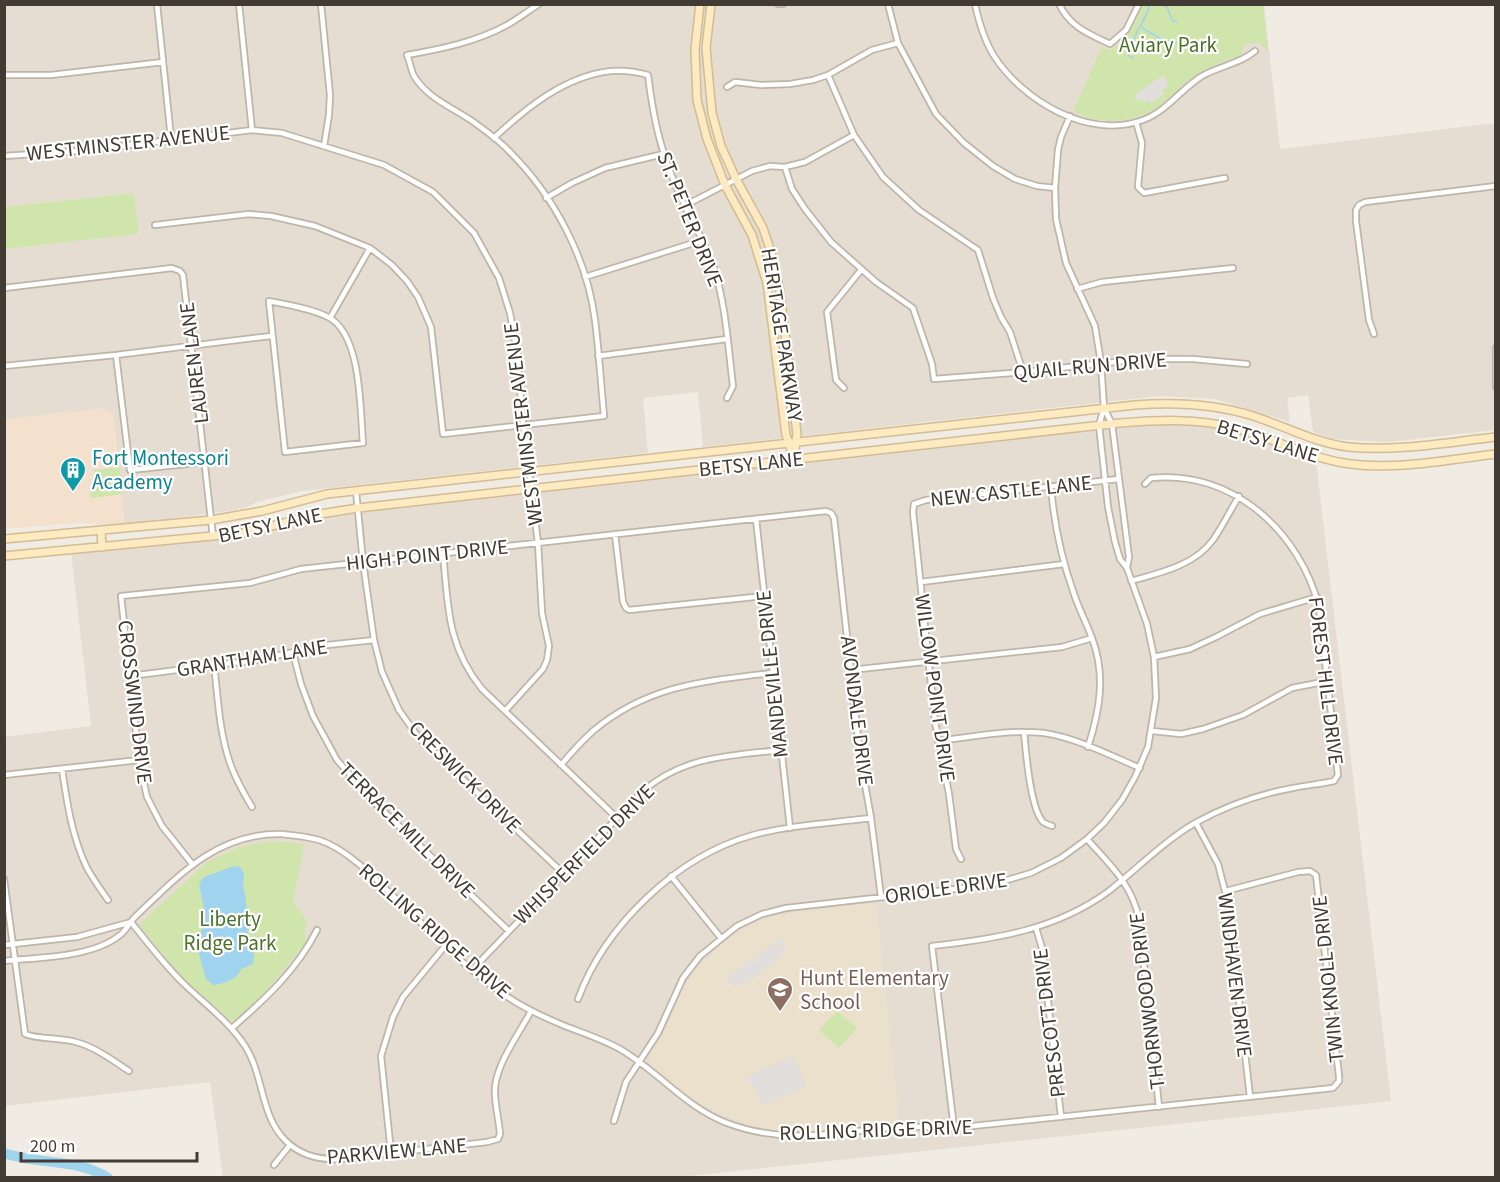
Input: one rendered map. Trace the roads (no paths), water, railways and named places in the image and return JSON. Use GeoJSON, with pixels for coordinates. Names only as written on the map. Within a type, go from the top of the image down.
{"type":"FeatureCollection","features":[{"type":"Feature","properties":{"kind":"main road","name":"HERITAGE PARKWAY"},"geometry":{"type":"LineString","coordinates":[[700,4],[695,49],[697,100],[707,139],[725,185],[752,235],[767,283],[794,459]]}},
{"type":"Feature","properties":{"kind":"main road","name":"HERITAGE PARKWAY"},"geometry":{"type":"LineString","coordinates":[[711,4],[706,48],[712,113],[721,146],[763,228],[774,265],[797,434],[792,443]]}},
{"type":"Feature","properties":{"kind":"main road","name":"BETSY LANE"},"geometry":{"type":"LineString","coordinates":[[4,539],[123,530],[211,520],[262,511],[327,494],[1104,408],[1172,403],[1206,406],[1252,416],[1323,442],[1349,447],[1406,447],[1496,437]]}},
{"type":"Feature","properties":{"kind":"main road","name":"BETSY LANE"},"geometry":{"type":"LineString","coordinates":[[4,556],[213,537],[243,533],[320,513],[358,508],[1112,424],[1176,420],[1206,422],[1235,428],[1307,455],[1355,464],[1383,466],[1496,454]]}},
{"type":"Feature","properties":{"kind":"main road"},"geometry":{"type":"LineString","coordinates":[[676,455],[678,472]]}},
{"type":"Feature","properties":{"kind":"main road"},"geometry":{"type":"LineString","coordinates":[[100,530],[102,547]]}},
{"type":"Feature","properties":{"kind":"street"},"geometry":{"type":"LineString","coordinates":[[158,4],[171,138]]}},
{"type":"Feature","properties":{"kind":"street"},"geometry":{"type":"LineString","coordinates":[[239,4],[252,130]]}},
{"type":"Feature","properties":{"kind":"street"},"geometry":{"type":"LineString","coordinates":[[321,4],[330,95],[324,146]]}},
{"type":"Feature","properties":{"kind":"street"},"geometry":{"type":"LineString","coordinates":[[155,225],[249,214],[271,216],[315,226],[370,248],[392,265],[406,280],[418,297],[431,327],[443,434],[523,423],[604,416],[595,319],[585,277],[575,250],[556,213],[534,180],[510,151],[475,123],[427,93],[414,75],[407,55],[442,49],[474,39],[506,26],[539,4]]}},
{"type":"Feature","properties":{"kind":"street"},"geometry":{"type":"LineString","coordinates":[[888,4],[898,43],[936,114],[964,143],[993,166],[1015,179],[1037,186],[1055,188]]}},
{"type":"Feature","properties":{"kind":"street"},"geometry":{"type":"LineString","coordinates":[[975,4],[986,42],[1000,65],[1019,85],[1030,94],[1070,116],[1097,125],[1121,126],[1158,112],[1201,77],[1244,60],[1255,51]]}},
{"type":"Feature","properties":{"kind":"street"},"geometry":{"type":"LineString","coordinates":[[1059,4],[1075,27],[1110,44],[1126,30],[1139,4]]}},
{"type":"Feature","properties":{"kind":"street"},"geometry":{"type":"LineString","coordinates":[[727,87],[735,82],[761,85],[790,84],[828,75],[872,50],[898,43]]}},
{"type":"Feature","properties":{"kind":"street"},"geometry":{"type":"LineString","coordinates":[[4,75],[65,74],[163,62]]}},
{"type":"Feature","properties":{"kind":"street","name":"ST. PETER DRIVE"},"geometry":{"type":"LineString","coordinates":[[494,138],[519,114],[540,99],[585,76],[612,71],[648,75],[663,154],[684,206],[703,240],[723,300],[733,386],[727,398]]}},
{"type":"Feature","properties":{"kind":"street"},"geometry":{"type":"LineString","coordinates":[[828,75],[854,135],[883,177],[919,210],[978,250],[993,298],[1010,332],[1023,372]]}},
{"type":"Feature","properties":{"kind":"street","name":"ORIOLE DRIVE"},"geometry":{"type":"LineString","coordinates":[[614,1121],[622,1090],[658,1033],[682,978],[700,956],[721,938],[749,920],[794,906],[1004,882],[1045,866],[1087,839],[1104,823],[1118,805],[1140,768],[1152,731],[1156,698],[1154,657],[1149,633],[1127,568],[1120,559],[1115,542],[1099,425],[1104,408],[1101,363],[1095,326],[1066,263],[1060,243],[1055,188],[1059,143],[1070,116]]}},
{"type":"Feature","properties":{"kind":"street"},"geometry":{"type":"LineString","coordinates":[[1136,122],[1142,143],[1138,187],[1140,191],[1144,193],[1225,178]]}},
{"type":"Feature","properties":{"kind":"street","name":"WESTMINSTER AVENUE"},"geometry":{"type":"LineString","coordinates":[[4,156],[80,151],[171,138],[252,130],[282,133],[384,165],[433,192],[474,233],[499,278],[510,314],[517,353],[548,654],[537,678],[505,711]]}},
{"type":"Feature","properties":{"kind":"street"},"geometry":{"type":"LineString","coordinates":[[684,206],[752,171],[770,166],[785,167],[805,162],[854,135]]}},
{"type":"Feature","properties":{"kind":"street"},"geometry":{"type":"LineString","coordinates":[[546,198],[605,168],[663,154]]}},
{"type":"Feature","properties":{"kind":"street"},"geometry":{"type":"LineString","coordinates":[[785,167],[792,189],[805,209],[831,242],[861,270],[827,312],[836,380],[844,388]]}},
{"type":"Feature","properties":{"kind":"street"},"geometry":{"type":"LineString","coordinates":[[1374,334],[1369,320],[1356,221],[1356,210],[1359,205],[1365,202],[1496,186]]}},
{"type":"Feature","properties":{"kind":"street"},"geometry":{"type":"LineString","coordinates":[[585,277],[703,240]]}},
{"type":"Feature","properties":{"kind":"street"},"geometry":{"type":"LineString","coordinates":[[330,318],[370,248]]}},
{"type":"Feature","properties":{"kind":"street","name":"LAUREN LANE"},"geometry":{"type":"LineString","coordinates":[[4,288],[172,268],[180,271],[183,275],[192,345],[213,537]]}},
{"type":"Feature","properties":{"kind":"street"},"geometry":{"type":"LineString","coordinates":[[1077,289],[1102,282],[1233,268]]}},
{"type":"Feature","properties":{"kind":"street","name":"QUAIL RUN DRIVE"},"geometry":{"type":"LineString","coordinates":[[861,270],[912,308],[932,364],[934,379],[1143,359],[1193,359],[1247,364]]}},
{"type":"Feature","properties":{"kind":"street"},"geometry":{"type":"LineString","coordinates":[[269,301],[330,318],[347,336],[354,357],[363,443],[285,452],[269,301]]}},
{"type":"Feature","properties":{"kind":"street"},"geometry":{"type":"LineString","coordinates":[[4,366],[271,336]]}},
{"type":"Feature","properties":{"kind":"street"},"geometry":{"type":"LineString","coordinates":[[598,356],[727,339]]}},
{"type":"Feature","properties":{"kind":"street"},"geometry":{"type":"LineString","coordinates":[[1495,351],[1496,387]]}},
{"type":"Feature","properties":{"kind":"street"},"geometry":{"type":"LineString","coordinates":[[116,355],[130,470],[205,462]]}},
{"type":"Feature","properties":{"kind":"street","name":"ORIOLE DRIVE"},"geometry":{"type":"LineString","coordinates":[[1104,408],[1112,424],[1129,557],[1127,568]]}},
{"type":"Feature","properties":{"kind":"street","name":"FOREST HILL DRIVE"},"geometry":{"type":"LineString","coordinates":[[1145,484],[1151,478],[1183,478],[1215,486],[1239,496],[1263,514],[1282,535],[1308,575],[1317,597],[1338,771],[1337,779],[1261,795],[1196,823]]}},
{"type":"Feature","properties":{"kind":"street","name":"NEW CASTLE LANE"},"geometry":{"type":"LineString","coordinates":[[913,515],[914,504],[921,501],[1119,479]]}},
{"type":"Feature","properties":{"kind":"street"},"geometry":{"type":"LineString","coordinates":[[1051,487],[1055,522],[1064,564],[1073,593],[1092,638],[1100,671],[1101,697],[1088,747]]}},
{"type":"Feature","properties":{"kind":"street","name":"CRESWICK DRIVE"},"geometry":{"type":"LineString","coordinates":[[356,491],[374,640],[382,672],[399,710],[419,738],[564,874]]}},
{"type":"Feature","properties":{"kind":"street"},"geometry":{"type":"LineString","coordinates":[[1131,581],[1166,571],[1192,559],[1212,542],[1239,496]]}},
{"type":"Feature","properties":{"kind":"street","name":"HIGH POINT DRIVE"},"geometry":{"type":"LineString","coordinates":[[121,596],[249,583],[301,570],[363,562],[826,511],[833,515],[834,524]]}},
{"type":"Feature","properties":{"kind":"street","name":"WILLOW POINT DRIVE"},"geometry":{"type":"LineString","coordinates":[[913,515],[938,741],[949,794],[956,849],[961,859]]}},
{"type":"Feature","properties":{"kind":"street","name":"MANDEVILLE DRIVE"},"geometry":{"type":"LineString","coordinates":[[756,519],[790,828]]}},
{"type":"Feature","properties":{"kind":"street","name":"AVONDALE DRIVE"},"geometry":{"type":"LineString","coordinates":[[834,524],[860,756],[881,897]]}},
{"type":"Feature","properties":{"kind":"street"},"geometry":{"type":"LineString","coordinates":[[615,534],[622,598],[626,608],[632,610],[764,596]]}},
{"type":"Feature","properties":{"kind":"street"},"geometry":{"type":"LineString","coordinates":[[443,553],[450,617],[456,647],[474,679],[617,818]]}},
{"type":"Feature","properties":{"kind":"street"},"geometry":{"type":"LineString","coordinates":[[921,582],[1064,564]]}},
{"type":"Feature","properties":{"kind":"street","name":"CROSSWIND DRIVE"},"geometry":{"type":"LineString","coordinates":[[121,596],[139,760],[147,797],[162,826],[193,865]]}},
{"type":"Feature","properties":{"kind":"street"},"geometry":{"type":"LineString","coordinates":[[1154,657],[1190,649],[1260,614],[1317,597]]}},
{"type":"Feature","properties":{"kind":"street"},"geometry":{"type":"LineString","coordinates":[[851,670],[1069,646],[1092,638]]}},
{"type":"Feature","properties":{"kind":"street","name":"GRANTHAM LANE"},"geometry":{"type":"LineString","coordinates":[[130,676],[256,660],[327,645],[374,640]]}},
{"type":"Feature","properties":{"kind":"street","name":"TERRACE MILL DRIVE"},"geometry":{"type":"LineString","coordinates":[[293,653],[313,716],[337,760],[377,805],[509,931]]}},
{"type":"Feature","properties":{"kind":"street"},"geometry":{"type":"LineString","coordinates":[[214,665],[222,731],[229,760],[237,781],[252,807]]}},
{"type":"Feature","properties":{"kind":"street"},"geometry":{"type":"LineString","coordinates":[[561,765],[585,738],[602,724],[654,694],[699,682],[772,673]]}},
{"type":"Feature","properties":{"kind":"street"},"geometry":{"type":"LineString","coordinates":[[1152,731],[1181,734],[1203,729],[1243,715],[1292,688],[1328,681]]}},
{"type":"Feature","properties":{"kind":"street"},"geometry":{"type":"LineString","coordinates":[[1024,732],[1029,781],[1035,803],[1043,822],[1052,826]]}},
{"type":"Feature","properties":{"kind":"street"},"geometry":{"type":"LineString","coordinates":[[938,741],[1024,732],[1058,736],[1140,768]]}},
{"type":"Feature","properties":{"kind":"street","name":"WHISPERFIELD DRIVE"},"geometry":{"type":"LineString","coordinates":[[472,970],[648,787],[684,766],[716,758],[781,750]]}},
{"type":"Feature","properties":{"kind":"street"},"geometry":{"type":"LineString","coordinates":[[4,775],[139,760]]}},
{"type":"Feature","properties":{"kind":"street"},"geometry":{"type":"LineString","coordinates":[[62,769],[68,809],[77,844],[88,871],[108,900]]}},
{"type":"Feature","properties":{"kind":"street"},"geometry":{"type":"LineString","coordinates":[[578,999],[590,972],[611,938],[650,895],[671,876],[721,846],[764,832],[871,818]]}},
{"type":"Feature","properties":{"kind":"street"},"geometry":{"type":"LineString","coordinates":[[954,1128],[932,946],[974,941],[1036,928],[1083,907],[1123,879],[1165,843],[1196,823]]}},
{"type":"Feature","properties":{"kind":"street","name":"WINDHAVEN DRIVE"},"geometry":{"type":"LineString","coordinates":[[1196,823],[1218,864],[1226,891],[1250,1097]]}},
{"type":"Feature","properties":{"kind":"street","name":"ROLLING RIDGE DRIVE"},"geometry":{"type":"LineString","coordinates":[[4,962],[78,952],[96,947],[121,935],[131,922],[193,865],[217,848],[244,839],[281,834],[320,840],[358,862],[472,970],[502,993],[531,1011],[601,1039],[640,1061],[692,1104],[724,1122],[757,1132],[809,1136],[902,1127],[954,1128],[1333,1088],[1339,1082],[1339,1076]]}},
{"type":"Feature","properties":{"kind":"street","name":"THORNWOOD DRIVE"},"geometry":{"type":"LineString","coordinates":[[1087,839],[1123,879],[1132,894],[1139,918],[1159,1107]]}},
{"type":"Feature","properties":{"kind":"street","name":"TWIN KNOLL DRIVE"},"geometry":{"type":"LineString","coordinates":[[1226,891],[1277,876],[1306,871],[1316,875],[1339,1076]]}},
{"type":"Feature","properties":{"kind":"street"},"geometry":{"type":"LineString","coordinates":[[671,876],[721,938]]}},
{"type":"Feature","properties":{"kind":"street"},"geometry":{"type":"LineString","coordinates":[[4,879],[25,1034],[77,1042],[99,1051],[129,1071]]}},
{"type":"Feature","properties":{"kind":"street","name":"ROLLING RIDGE DRIVE"},"geometry":{"type":"LineString","coordinates":[[4,945],[77,937],[131,922]]}},
{"type":"Feature","properties":{"kind":"street","name":"PARKVIEW LANE"},"geometry":{"type":"LineString","coordinates":[[131,922],[181,981],[232,1028],[253,1061],[274,1126],[290,1145],[304,1154],[319,1159],[340,1160],[487,1143],[498,1139],[500,1134],[495,1096],[496,1083],[506,1057],[531,1011]]}},
{"type":"Feature","properties":{"kind":"street","name":"PRESCOTT DRIVE"},"geometry":{"type":"LineString","coordinates":[[1036,928],[1042,948],[1061,1117]]}},
{"type":"Feature","properties":{"kind":"street"},"geometry":{"type":"LineString","coordinates":[[232,1028],[280,984],[310,944],[317,930]]}},
{"type":"Feature","properties":{"kind":"street"},"geometry":{"type":"LineString","coordinates":[[391,1153],[381,1056],[393,1017],[403,997],[446,945]]}},
{"type":"Feature","properties":{"kind":"street"},"geometry":{"type":"LineString","coordinates":[[274,1165],[290,1145]]}},
{"type":"Feature","properties":{"kind":"water"},"geometry":{"type":"Polygon","coordinates":[[[234,866],[240,867],[244,874],[243,883],[250,919],[247,929],[251,941],[249,947],[254,952],[253,964],[241,969],[237,976],[230,980],[213,985],[206,979],[197,947],[204,909],[199,884],[204,877],[234,866]]]}},
{"type":"Feature","properties":{"kind":"waterway"},"geometry":{"type":"LineString","coordinates":[[1133,58],[1129,56],[1129,51],[1150,4]]}},
{"type":"Feature","properties":{"kind":"waterway"},"geometry":{"type":"LineString","coordinates":[[1161,4],[1167,7],[1172,20],[1177,22]]}},
{"type":"Feature","properties":{"kind":"waterway"},"geometry":{"type":"LineString","coordinates":[[1142,28],[1161,39],[1177,43]]}},
{"type":"Feature","properties":{"kind":"waterway"},"geometry":{"type":"LineString","coordinates":[[4,1153],[83,1167],[108,1178]]}},
{"type":"Feature","properties":{"kind":"place","name":"Fort Montessori Academy"},"geometry":{"type":"Point","coordinates":[73,493]}},
{"type":"Feature","properties":{"kind":"place","name":"Hunt Elementary School"},"geometry":{"type":"Point","coordinates":[780,1013]}},
{"type":"Feature","properties":{"kind":"park label","name":"Aviary Park"},"geometry":{"type":"Point","coordinates":[1168,45]}},
{"type":"Feature","properties":{"kind":"park label","name":"Liberty Ridge Park"},"geometry":{"type":"Point","coordinates":[230,931]}}]}
